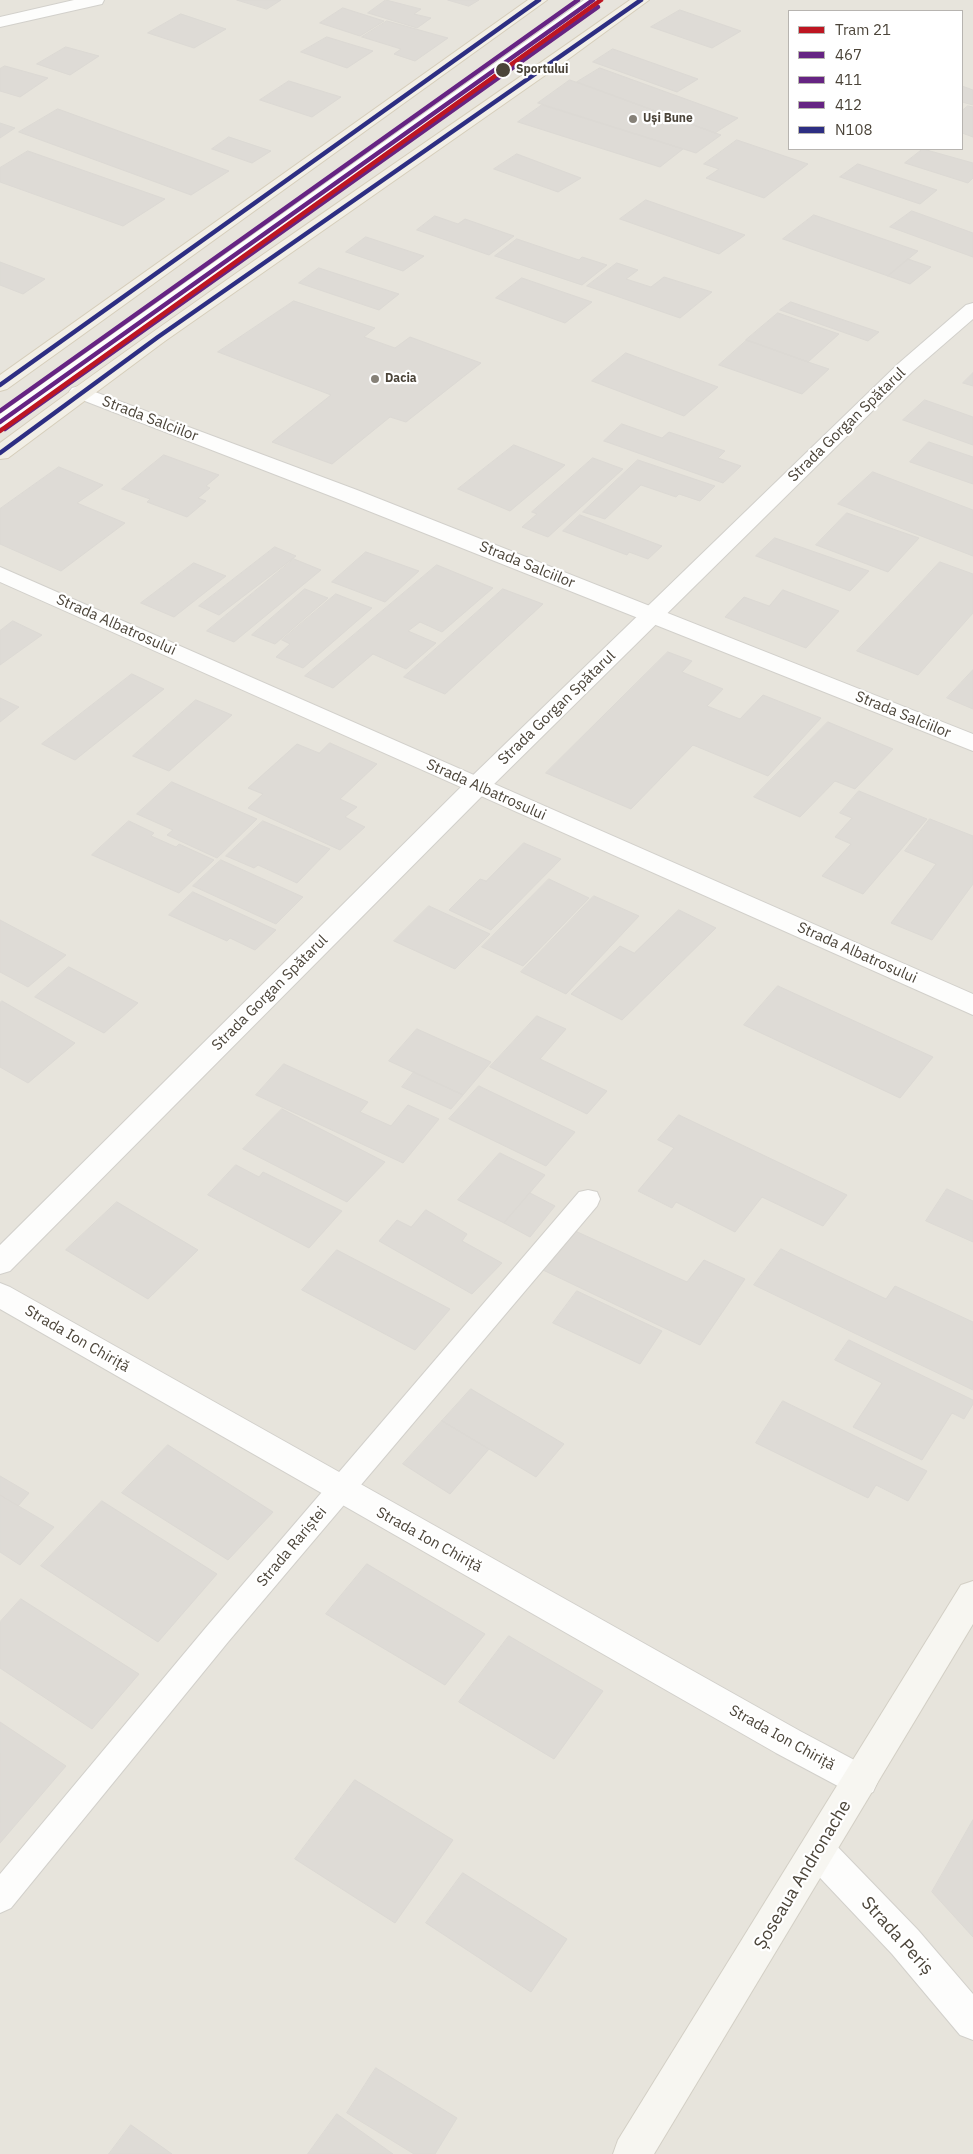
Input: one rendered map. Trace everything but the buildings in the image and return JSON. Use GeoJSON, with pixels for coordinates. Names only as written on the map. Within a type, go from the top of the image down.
{"type":"FeatureCollection","features":[{"type":"Feature","properties":{"kind":"main road"},"geometry":{"type":"LineString","coordinates":[[0,385],[163,270],[393,101],[539,0]]}},
{"type":"Feature","properties":{"kind":"main road"},"geometry":{"type":"LineString","coordinates":[[0,453],[79,392],[259,264],[641,0]]}},
{"type":"Feature","properties":{"kind":"main road","name":"Șoseaua Andronache"},"geometry":{"type":"LineString","coordinates":[[632,2154],[973,1595]]}},
{"type":"Feature","properties":{"kind":"street"},"geometry":{"type":"LineString","coordinates":[[1,22],[39,0]]}},
{"type":"Feature","properties":{"kind":"street"},"geometry":{"type":"LineString","coordinates":[[1,22],[96,0]]}},
{"type":"Feature","properties":{"kind":"street","name":"Strada Gorgan Spătarul"},"geometry":{"type":"LineString","coordinates":[[0,1263],[477,786],[906,368],[973,309]]}},
{"type":"Feature","properties":{"kind":"street","name":"Strada Salciilor"},"geometry":{"type":"LineString","coordinates":[[79,392],[349,495],[973,743]]}},
{"type":"Feature","properties":{"kind":"street","name":"Strada Albatrosului"},"geometry":{"type":"LineString","coordinates":[[0,574],[973,1004]]}},
{"type":"Feature","properties":{"kind":"street","name":"Strada Ion Chiriță"},"geometry":{"type":"LineString","coordinates":[[0,1295],[788,1742],[861,1781]]}},
{"type":"Feature","properties":{"kind":"street","name":"Strada Periș"},"geometry":{"type":"LineString","coordinates":[[818,1851],[905,1942],[973,2022]]}},
{"type":"Feature","properties":{"kind":"lane"},"geometry":{"type":"LineString","coordinates":[[0,422],[593,0]]}},
{"type":"Feature","properties":{"kind":"lane","name":"Strada Rariștei"},"geometry":{"type":"LineString","coordinates":[[0,1898],[73,1806],[588,1199]]}},
{"type":"Feature","properties":{"kind":"shaded area"},"geometry":{"type":"Polygon","coordinates":[[[0,0],[973,0],[973,2154],[0,2154],[0,0]]]}},
{"type":"Feature","properties":{"kind":"tram line","name":"21"},"geometry":{"type":"LineString","coordinates":[[0,431],[601,0]]}},
{"type":"Feature","properties":{"kind":"transit line","name":"N108"},"geometry":{"type":"LineString","coordinates":[[0,385],[539,0]]}},
{"type":"Feature","properties":{"kind":"transit line","name":"412"},"geometry":{"type":"LineString","coordinates":[[0,411],[578,0]]}},
{"type":"Feature","properties":{"kind":"transit line","name":"467"},"geometry":{"type":"LineString","coordinates":[[0,422],[593,0]]}},
{"type":"Feature","properties":{"kind":"transit line","name":"N108"},"geometry":{"type":"LineString","coordinates":[[0,453],[158,337],[641,0]]}},
{"type":"Feature","properties":{"kind":"transit line","name":"411"},"geometry":{"type":"LineString","coordinates":[[5,429],[598,7]]}},
{"type":"Feature","properties":{"kind":"place","name":"Sportului"},"geometry":{"type":"Point","coordinates":[503,70]}},
{"type":"Feature","properties":{"kind":"place","name":"Uși Bune"},"geometry":{"type":"Point","coordinates":[633,119]}},
{"type":"Feature","properties":{"kind":"place","name":"Dacia"},"geometry":{"type":"Point","coordinates":[375,379]}}]}
